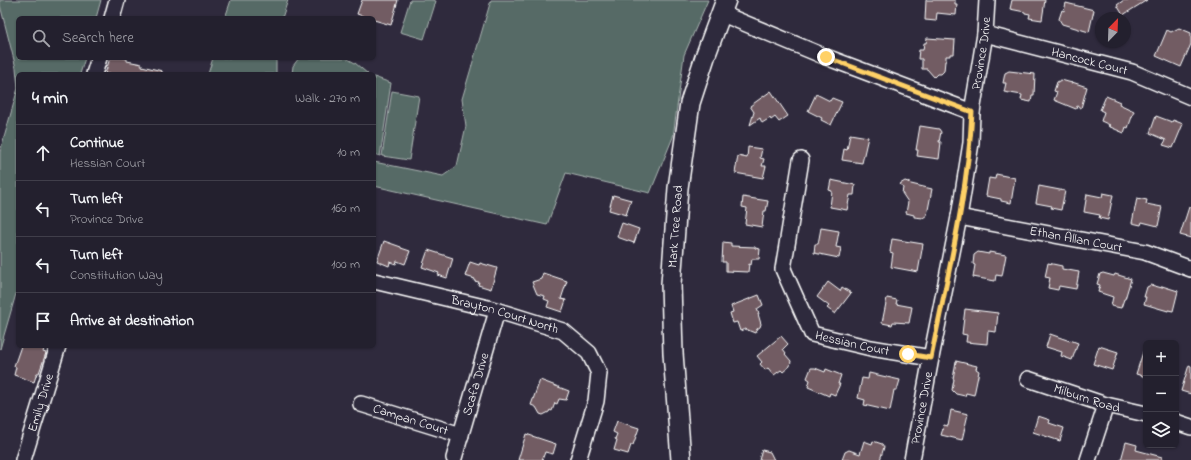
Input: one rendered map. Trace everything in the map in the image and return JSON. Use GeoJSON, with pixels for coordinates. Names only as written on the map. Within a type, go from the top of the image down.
{"type":"FeatureCollection","features":[{"type":"Feature","properties":{"kind":"main road","name":"Mark Tree Road"},"geometry":{"type":"LineString","coordinates":[[681,460],[673,353],[671,284],[678,188],[690,103],[723,7]]}},
{"type":"Feature","properties":{"kind":"street"},"geometry":{"type":"LineString","coordinates":[[113,16],[117,0]]}},
{"type":"Feature","properties":{"kind":"street","name":"Province Drive"},"geometry":{"type":"LineString","coordinates":[[912,460],[959,217],[971,142],[972,112],[985,34],[987,0]]}},
{"type":"Feature","properties":{"kind":"street"},"geometry":{"type":"LineString","coordinates":[[723,7],[826,57],[972,112]]}},
{"type":"Feature","properties":{"kind":"street","name":"Hancock Court"},"geometry":{"type":"LineString","coordinates":[[985,34],[1132,72],[1191,97]]}},
{"type":"Feature","properties":{"kind":"street"},"geometry":{"type":"LineString","coordinates":[[95,72],[98,60]]}},
{"type":"Feature","properties":{"kind":"street","name":"Hessian Court"},"geometry":{"type":"LineString","coordinates":[[801,160],[783,269],[812,334],[871,348],[931,358]]}},
{"type":"Feature","properties":{"kind":"street","name":"Ethan Allan Court"},"geometry":{"type":"LineString","coordinates":[[959,217],[1145,252],[1191,269]]}},
{"type":"Feature","properties":{"kind":"street","name":"Brayton Court North"},"geometry":{"type":"LineString","coordinates":[[376,281],[497,311],[563,331],[589,353],[599,373],[596,401],[578,460]]}},
{"type":"Feature","properties":{"kind":"street","name":"Scafa Drive"},"geometry":{"type":"LineString","coordinates":[[454,458],[497,311]]}},
{"type":"Feature","properties":{"kind":"street","name":"Emily Drive"},"geometry":{"type":"LineString","coordinates":[[23,460],[57,348]]}},
{"type":"Feature","properties":{"kind":"street","name":"Milburn Road"},"geometry":{"type":"LineString","coordinates":[[1028,379],[1106,405],[1143,413]]}},
{"type":"Feature","properties":{"kind":"street","name":"Campan Court"},"geometry":{"type":"LineString","coordinates":[[361,404],[461,435]]}},
{"type":"Feature","properties":{"kind":"street"},"geometry":{"type":"LineString","coordinates":[[1088,460],[1106,405]]}},
{"type":"Feature","properties":{"kind":"street"},"geometry":{"type":"LineString","coordinates":[[1179,423],[1191,427]]}},
{"type":"Feature","properties":{"kind":"green space"},"geometry":{"type":"Polygon","coordinates":[[[0,0],[101,0],[97,16],[16,16],[16,60],[84,60],[81,72],[16,72],[0,0]]]}},
{"type":"Feature","properties":{"kind":"green space"},"geometry":{"type":"Polygon","coordinates":[[[231,0],[288,0],[283,16],[226,16],[231,0]]]}},
{"type":"Feature","properties":{"kind":"green space"},"geometry":{"type":"Polygon","coordinates":[[[410,0],[436,1],[424,39],[400,32],[410,0]]]}},
{"type":"Feature","properties":{"kind":"green space"},"geometry":{"type":"Polygon","coordinates":[[[491,0],[708,0],[684,55],[673,137],[650,193],[566,173],[547,225],[376,186],[376,162],[443,176],[457,166],[466,126],[462,99],[491,0]]]}},
{"type":"Feature","properties":{"kind":"green space"},"geometry":{"type":"Polygon","coordinates":[[[212,60],[276,60],[276,72],[209,72],[212,60]]]}},
{"type":"Feature","properties":{"kind":"green space"},"geometry":{"type":"Polygon","coordinates":[[[298,60],[350,60],[366,72],[292,72],[293,66],[298,60]]]}},
{"type":"Feature","properties":{"kind":"green space"},"geometry":{"type":"Polygon","coordinates":[[[376,78],[391,83],[380,156],[376,155],[376,78]]]}},
{"type":"Feature","properties":{"kind":"green space"},"geometry":{"type":"Polygon","coordinates":[[[392,91],[419,96],[409,160],[382,156],[392,91]]]}},
{"type":"Feature","properties":{"kind":"green space"},"geometry":{"type":"Polygon","coordinates":[[[16,95],[16,294],[0,349],[0,152],[16,95]]]}},
{"type":"Feature","properties":{"kind":"building"},"geometry":{"type":"Polygon","coordinates":[[[362,0],[398,0],[391,25],[376,21],[376,16],[363,16],[357,14],[362,0]]]}},
{"type":"Feature","properties":{"kind":"building"},"geometry":{"type":"Polygon","coordinates":[[[926,0],[955,0],[955,4],[957,4],[956,15],[937,13],[936,21],[925,20],[926,0]]]}},
{"type":"Feature","properties":{"kind":"building"},"geometry":{"type":"Polygon","coordinates":[[[1012,0],[1045,0],[1042,20],[1029,18],[1030,14],[1010,9],[1012,0]]]}},
{"type":"Feature","properties":{"kind":"building"},"geometry":{"type":"Polygon","coordinates":[[[1124,0],[1147,0],[1128,12],[1121,12],[1117,5],[1124,0]]]}},
{"type":"Feature","properties":{"kind":"building"},"geometry":{"type":"Polygon","coordinates":[[[1066,3],[1094,10],[1089,32],[1062,24],[1059,19],[1062,10],[1064,11],[1066,3]]]}},
{"type":"Feature","properties":{"kind":"building"},"geometry":{"type":"Polygon","coordinates":[[[1179,28],[1191,33],[1191,44],[1181,67],[1156,56],[1167,30],[1171,32],[1179,28]]]}},
{"type":"Feature","properties":{"kind":"building"},"geometry":{"type":"Polygon","coordinates":[[[927,38],[955,40],[954,54],[946,56],[944,71],[934,77],[927,69],[922,69],[922,59],[918,59],[919,50],[923,50],[924,43],[926,43],[927,38]]]}},
{"type":"Feature","properties":{"kind":"building"},"geometry":{"type":"Polygon","coordinates":[[[109,60],[127,60],[142,64],[142,66],[162,71],[162,72],[106,72],[109,60]]]}},
{"type":"Feature","properties":{"kind":"building"},"geometry":{"type":"Polygon","coordinates":[[[1009,71],[1035,74],[1034,95],[1032,95],[1031,102],[1021,100],[1022,95],[1004,92],[1006,83],[1003,83],[1005,73],[1009,71]]]}},
{"type":"Feature","properties":{"kind":"building"},"geometry":{"type":"Polygon","coordinates":[[[1061,80],[1087,87],[1081,108],[1077,106],[1076,109],[1054,100],[1057,92],[1054,91],[1057,82],[1061,80]]]}},
{"type":"Feature","properties":{"kind":"building"},"geometry":{"type":"Polygon","coordinates":[[[771,91],[788,116],[779,122],[775,117],[762,123],[760,118],[750,125],[754,112],[750,106],[771,91]]]}},
{"type":"Feature","properties":{"kind":"building"},"geometry":{"type":"Polygon","coordinates":[[[816,94],[830,101],[832,98],[842,102],[831,125],[821,120],[822,118],[808,111],[816,94]]]}},
{"type":"Feature","properties":{"kind":"building"},"geometry":{"type":"Polygon","coordinates":[[[1106,96],[1120,102],[1119,104],[1134,111],[1128,128],[1126,127],[1124,133],[1101,121],[1104,112],[1100,110],[1106,96]]]}},
{"type":"Feature","properties":{"kind":"building"},"geometry":{"type":"Polygon","coordinates":[[[1156,116],[1172,122],[1173,120],[1183,124],[1173,148],[1163,145],[1166,140],[1150,133],[1156,116]]]}},
{"type":"Feature","properties":{"kind":"building"},"geometry":{"type":"Polygon","coordinates":[[[920,126],[939,129],[941,132],[939,142],[941,142],[939,159],[917,156],[918,150],[916,150],[920,126]]]}},
{"type":"Feature","properties":{"kind":"building"},"geometry":{"type":"Polygon","coordinates":[[[850,134],[868,137],[862,163],[842,160],[844,149],[847,150],[850,134]]]}},
{"type":"Feature","properties":{"kind":"building"},"geometry":{"type":"Polygon","coordinates":[[[748,147],[762,149],[760,158],[764,159],[762,166],[766,166],[763,178],[735,173],[738,156],[747,158],[748,147]]]}},
{"type":"Feature","properties":{"kind":"building"},"geometry":{"type":"Polygon","coordinates":[[[996,174],[1015,178],[1011,203],[986,196],[989,178],[995,179],[996,174]]]}},
{"type":"Feature","properties":{"kind":"building"},"geometry":{"type":"Polygon","coordinates":[[[831,180],[855,185],[854,195],[850,195],[847,210],[830,207],[832,191],[829,190],[831,180]]]}},
{"type":"Feature","properties":{"kind":"building"},"geometry":{"type":"Polygon","coordinates":[[[905,181],[932,189],[927,215],[923,218],[914,217],[914,215],[906,213],[908,202],[902,193],[903,188],[900,184],[905,181]]]}},
{"type":"Feature","properties":{"kind":"building"},"geometry":{"type":"Polygon","coordinates":[[[1039,186],[1065,191],[1061,210],[1051,208],[1052,206],[1036,203],[1039,186]]]}},
{"type":"Feature","properties":{"kind":"building"},"geometry":{"type":"Polygon","coordinates":[[[1103,193],[1113,195],[1108,220],[1099,218],[1100,215],[1084,212],[1087,194],[1102,197],[1103,193]]]}},
{"type":"Feature","properties":{"kind":"building"},"geometry":{"type":"Polygon","coordinates":[[[613,195],[631,200],[626,215],[609,210],[613,195]]]}},
{"type":"Feature","properties":{"kind":"building"},"geometry":{"type":"Polygon","coordinates":[[[743,197],[768,201],[766,211],[764,211],[762,227],[745,224],[747,208],[742,207],[743,197]]]}},
{"type":"Feature","properties":{"kind":"building"},"geometry":{"type":"Polygon","coordinates":[[[1137,198],[1147,200],[1146,204],[1162,207],[1158,226],[1142,222],[1141,225],[1132,223],[1137,198]]]}},
{"type":"Feature","properties":{"kind":"building"},"geometry":{"type":"Polygon","coordinates":[[[1189,207],[1191,208],[1191,238],[1180,235],[1189,207]]]}},
{"type":"Feature","properties":{"kind":"building"},"geometry":{"type":"Polygon","coordinates":[[[622,223],[639,229],[634,243],[617,237],[622,223]]]}},
{"type":"Feature","properties":{"kind":"building"},"geometry":{"type":"Polygon","coordinates":[[[821,228],[839,231],[836,247],[841,248],[839,258],[814,253],[815,244],[818,244],[821,228]]]}},
{"type":"Feature","properties":{"kind":"building"},"geometry":{"type":"Polygon","coordinates":[[[892,239],[923,244],[918,272],[891,267],[893,253],[890,252],[892,239]]]}},
{"type":"Feature","properties":{"kind":"building"},"geometry":{"type":"Polygon","coordinates":[[[384,241],[410,251],[405,264],[397,261],[396,264],[390,262],[389,266],[377,261],[384,241]]]}},
{"type":"Feature","properties":{"kind":"building"},"geometry":{"type":"Polygon","coordinates":[[[723,242],[731,243],[731,246],[755,247],[760,249],[759,259],[752,259],[751,265],[749,264],[748,272],[726,271],[726,262],[722,262],[723,242]]]}},
{"type":"Feature","properties":{"kind":"building"},"geometry":{"type":"Polygon","coordinates":[[[428,250],[453,258],[447,278],[438,275],[439,273],[422,267],[428,250]]]}},
{"type":"Feature","properties":{"kind":"building"},"geometry":{"type":"Polygon","coordinates":[[[978,252],[1006,255],[1002,276],[996,275],[995,281],[973,277],[975,265],[973,264],[974,255],[978,252]]]}},
{"type":"Feature","properties":{"kind":"building"},"geometry":{"type":"Polygon","coordinates":[[[470,262],[497,268],[491,289],[478,285],[479,282],[474,281],[475,279],[465,276],[470,262]]]}},
{"type":"Feature","properties":{"kind":"building"},"geometry":{"type":"Polygon","coordinates":[[[1048,263],[1062,266],[1062,269],[1079,272],[1076,289],[1059,286],[1058,290],[1048,288],[1050,278],[1045,277],[1048,263]]]}},
{"type":"Feature","properties":{"kind":"building"},"geometry":{"type":"Polygon","coordinates":[[[543,273],[567,281],[561,299],[566,300],[562,312],[547,307],[549,301],[544,299],[545,296],[537,294],[532,282],[541,279],[543,273]]]}},
{"type":"Feature","properties":{"kind":"building"},"geometry":{"type":"Polygon","coordinates":[[[1103,273],[1114,276],[1115,274],[1131,279],[1121,308],[1111,306],[1113,297],[1098,292],[1100,285],[1097,284],[1100,274],[1103,273]]]}},
{"type":"Feature","properties":{"kind":"building"},"geometry":{"type":"Polygon","coordinates":[[[828,282],[840,291],[842,287],[851,293],[835,314],[827,308],[829,306],[817,297],[828,282]]]}},
{"type":"Feature","properties":{"kind":"building"},"geometry":{"type":"Polygon","coordinates":[[[1151,285],[1162,288],[1162,286],[1178,291],[1173,311],[1144,304],[1146,297],[1144,297],[1147,287],[1151,285]]]}},
{"type":"Feature","properties":{"kind":"building"},"geometry":{"type":"Polygon","coordinates":[[[759,295],[763,305],[757,309],[761,324],[760,327],[755,333],[745,329],[740,331],[737,322],[733,323],[730,313],[733,312],[731,306],[759,295]]]}},
{"type":"Feature","properties":{"kind":"building"},"geometry":{"type":"Polygon","coordinates":[[[887,298],[897,300],[896,304],[912,307],[909,323],[893,322],[892,325],[882,323],[887,298]]]}},
{"type":"Feature","properties":{"kind":"building"},"geometry":{"type":"Polygon","coordinates":[[[965,309],[998,313],[996,332],[988,331],[987,344],[966,342],[967,335],[962,334],[965,309]]]}},
{"type":"Feature","properties":{"kind":"building"},"geometry":{"type":"Polygon","coordinates":[[[1050,334],[1078,343],[1072,360],[1061,356],[1062,352],[1046,347],[1050,334]]]}},
{"type":"Feature","properties":{"kind":"building"},"geometry":{"type":"Polygon","coordinates":[[[781,336],[788,344],[783,349],[791,361],[790,366],[783,372],[781,370],[774,375],[768,368],[765,370],[760,364],[762,362],[757,356],[781,336]]]}},
{"type":"Feature","properties":{"kind":"building"},"geometry":{"type":"Polygon","coordinates":[[[1099,346],[1118,352],[1112,370],[1093,364],[1099,346]]]}},
{"type":"Feature","properties":{"kind":"building"},"geometry":{"type":"Polygon","coordinates":[[[20,348],[44,348],[43,352],[46,353],[34,382],[14,375],[16,367],[14,366],[20,348]]]}},
{"type":"Feature","properties":{"kind":"building"},"geometry":{"type":"Polygon","coordinates":[[[1143,352],[1143,376],[1136,374],[1143,352]]]}},
{"type":"Feature","properties":{"kind":"building"},"geometry":{"type":"Polygon","coordinates":[[[956,361],[977,366],[976,369],[979,371],[974,395],[966,393],[965,396],[956,394],[952,390],[956,361]]]}},
{"type":"Feature","properties":{"kind":"building"},"geometry":{"type":"Polygon","coordinates":[[[1189,365],[1191,366],[1191,394],[1181,391],[1189,365]]]}},
{"type":"Feature","properties":{"kind":"building"},"geometry":{"type":"Polygon","coordinates":[[[811,368],[825,372],[826,369],[841,375],[838,384],[840,384],[835,395],[830,393],[829,396],[808,387],[810,380],[807,378],[811,368]]]}},
{"type":"Feature","properties":{"kind":"building"},"geometry":{"type":"Polygon","coordinates":[[[869,373],[900,380],[897,390],[894,390],[890,411],[864,405],[865,400],[858,398],[862,378],[868,379],[869,373]]]}},
{"type":"Feature","properties":{"kind":"building"},"geometry":{"type":"Polygon","coordinates":[[[540,380],[569,391],[566,400],[559,399],[557,404],[555,403],[552,411],[550,410],[543,415],[540,414],[536,407],[531,405],[540,380]]]}},
{"type":"Feature","properties":{"kind":"building"},"geometry":{"type":"Polygon","coordinates":[[[951,410],[968,414],[962,440],[941,435],[944,425],[948,426],[951,410]]]}},
{"type":"Feature","properties":{"kind":"building"},"geometry":{"type":"Polygon","coordinates":[[[1038,416],[1050,420],[1049,423],[1064,428],[1060,441],[1033,432],[1038,416]]]}},
{"type":"Feature","properties":{"kind":"building"},"geometry":{"type":"Polygon","coordinates":[[[617,421],[639,428],[628,454],[614,450],[617,434],[613,432],[617,421]]]}},
{"type":"Feature","properties":{"kind":"building"},"geometry":{"type":"Polygon","coordinates":[[[526,434],[556,444],[553,454],[545,452],[542,460],[518,460],[526,434]]]}},
{"type":"Feature","properties":{"kind":"building"},"geometry":{"type":"Polygon","coordinates":[[[864,441],[872,444],[873,441],[882,444],[884,447],[880,460],[842,460],[845,452],[849,450],[860,454],[864,441]]]}},
{"type":"Feature","properties":{"kind":"building"},"geometry":{"type":"Polygon","coordinates":[[[1126,442],[1137,445],[1136,450],[1162,457],[1162,460],[1121,460],[1126,442]]]}},
{"type":"Feature","properties":{"kind":"building"},"geometry":{"type":"Polygon","coordinates":[[[762,450],[770,452],[774,460],[759,460],[762,450]]]}},
{"type":"Feature","properties":{"kind":"route"},"geometry":{"type":"LineString","coordinates":[[826,57],[972,112],[971,142],[959,217],[931,358],[908,354]]}}]}
